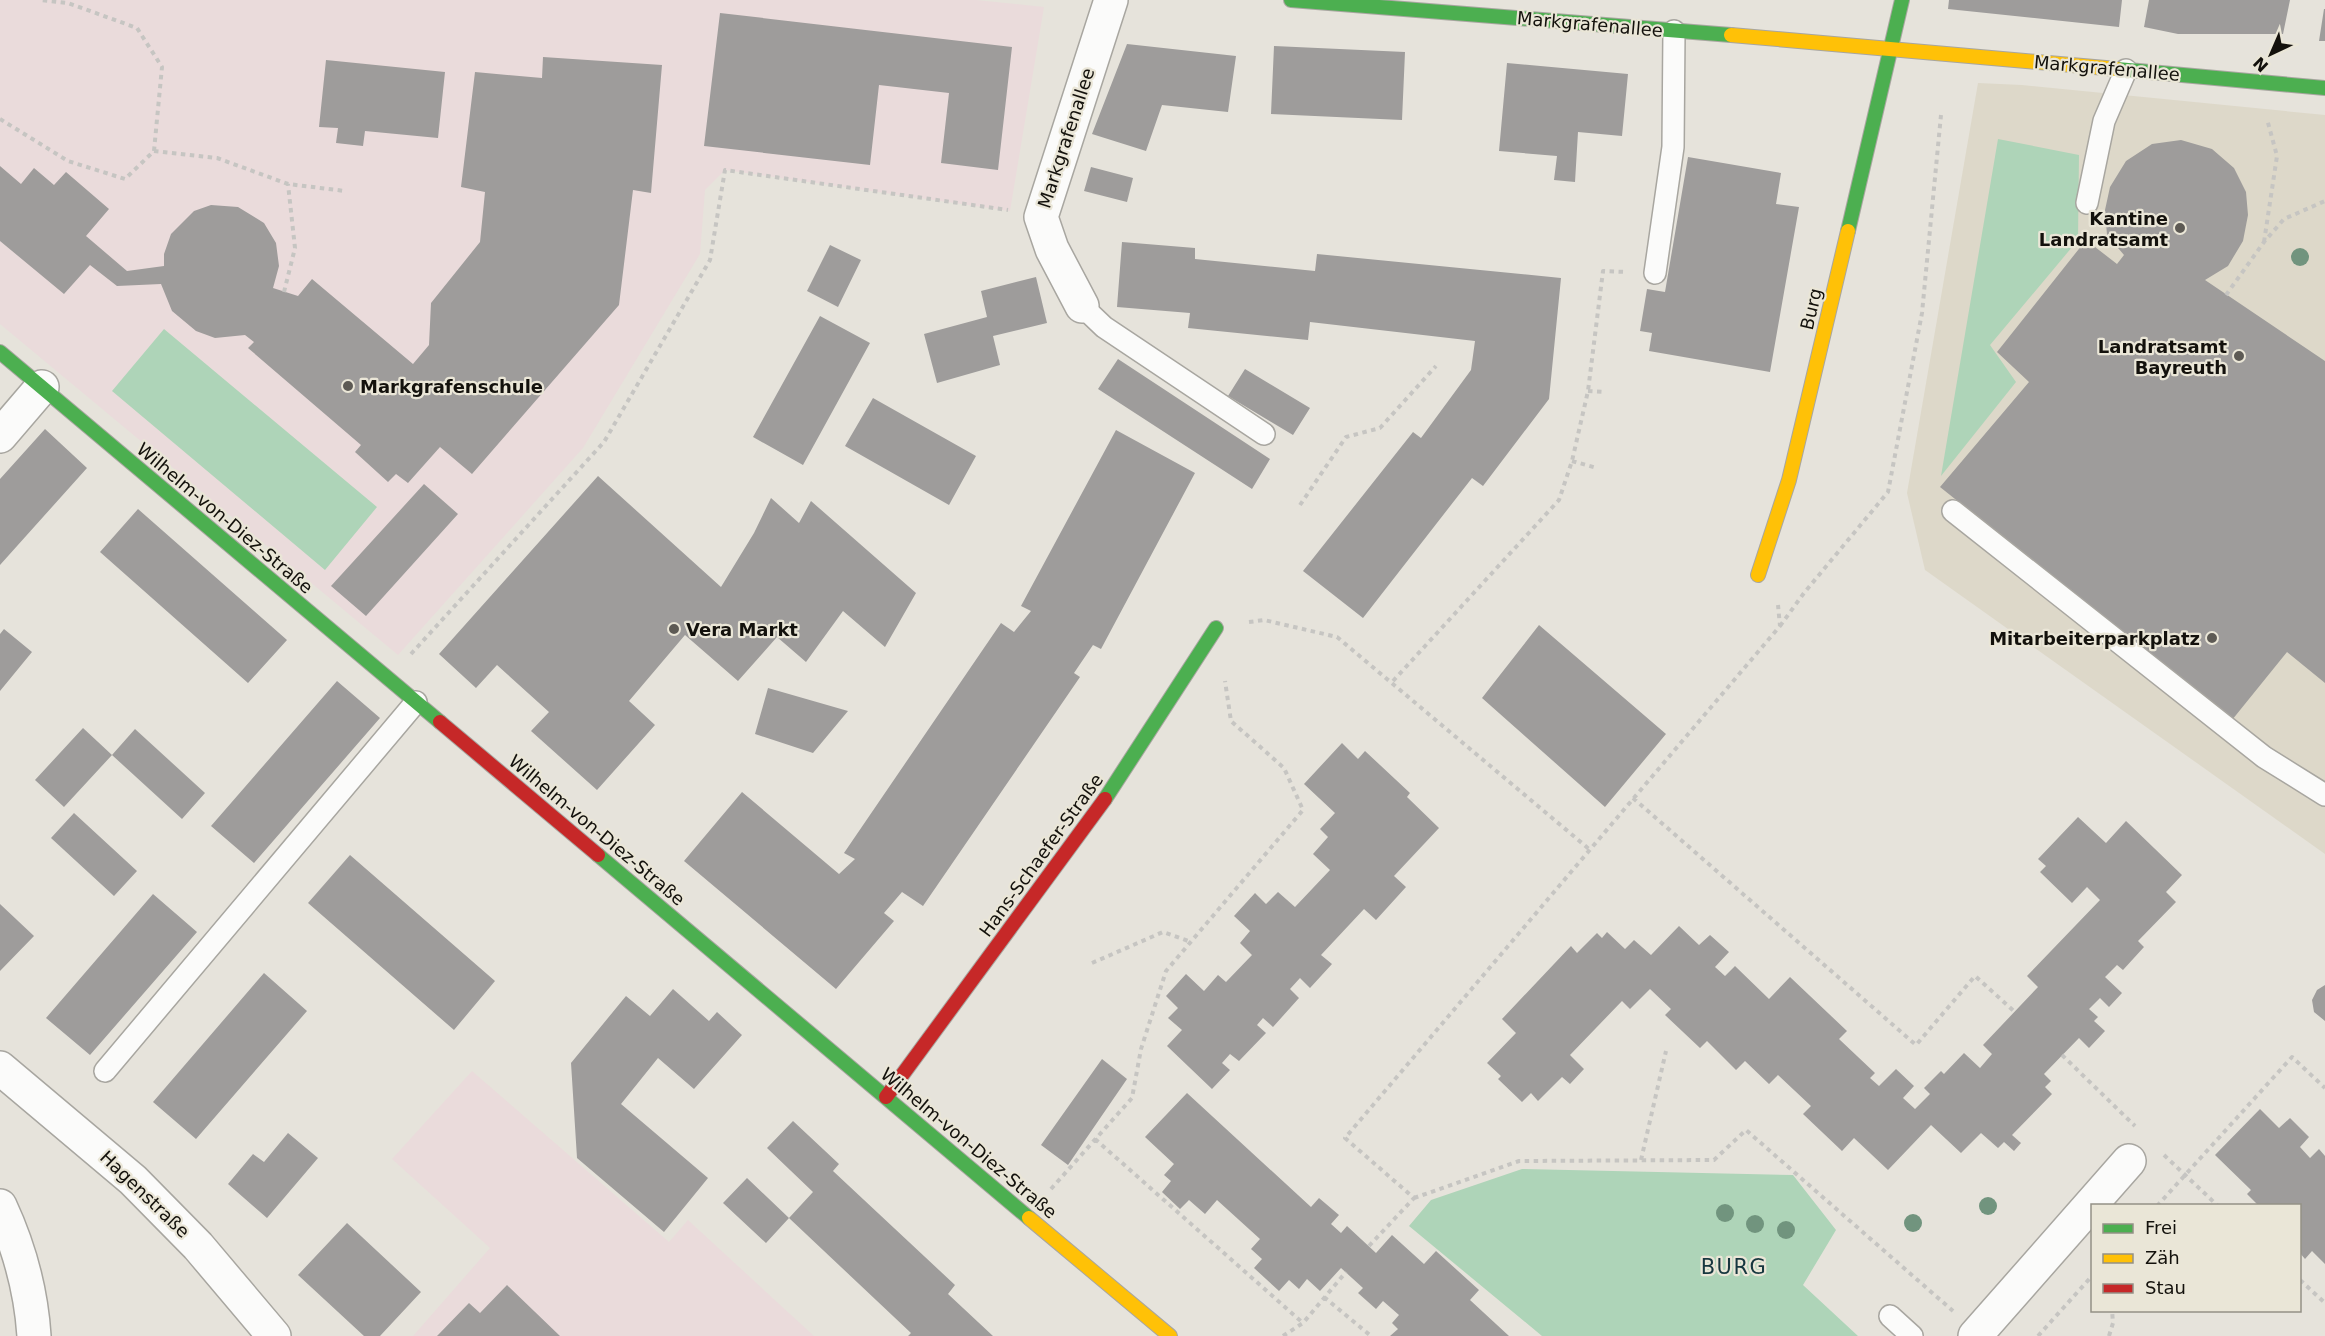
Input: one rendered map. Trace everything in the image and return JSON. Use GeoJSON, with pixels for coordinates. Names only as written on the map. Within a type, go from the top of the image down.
{"type":"FeatureCollection","features":[{"type":"Feature","properties":{"kind":"street","name":"Markgrafenallee"},"geometry":{"type":"LineString","coordinates":[[1082,306],[1052,249],[1041,217],[1111,0]]}},
{"type":"Feature","properties":{"kind":"street","name":"Markgrafenallee"},"geometry":{"type":"LineString","coordinates":[[1291,0],[1890,48],[2325,88]]}},
{"type":"Feature","properties":{"kind":"street"},"geometry":{"type":"LineString","coordinates":[[1890,48],[1902,0]]}},
{"type":"Feature","properties":{"kind":"street","name":"Burg"},"geometry":{"type":"LineString","coordinates":[[1758,575],[1789,480],[1890,48]]}},
{"type":"Feature","properties":{"kind":"street","name":"Wilhelm-von-Diez-Straße"},"geometry":{"type":"LineString","coordinates":[[0,352],[886,1096],[1025,1214],[1156,1332]]}},
{"type":"Feature","properties":{"kind":"street"},"geometry":{"type":"LineString","coordinates":[[0,436],[42,387]]}},
{"type":"Feature","properties":{"kind":"street","name":"Hans-Schaefer-Straße"},"geometry":{"type":"LineString","coordinates":[[886,1096],[1089,824],[1216,627]]}},
{"type":"Feature","properties":{"kind":"street","name":"Hagenstraße"},"geometry":{"type":"LineString","coordinates":[[0,1068],[133,1180],[198,1246],[274,1336]]}},
{"type":"Feature","properties":{"kind":"street"},"geometry":{"type":"LineString","coordinates":[[2093,1204],[2140,1151]]}},
{"type":"Feature","properties":{"kind":"street"},"geometry":{"type":"LineString","coordinates":[[0,1206],[24,1265],[32,1304],[34,1336]]}},
{"type":"Feature","properties":{"kind":"street"},"geometry":{"type":"LineString","coordinates":[[1977,1335],[2091,1206]]}},
{"type":"Feature","properties":{"kind":"lane"},"geometry":{"type":"LineString","coordinates":[[1655,273],[1673,147],[1674,31]]}},
{"type":"Feature","properties":{"kind":"lane"},"geometry":{"type":"LineString","coordinates":[[2087,203],[2104,121],[2126,70]]}},
{"type":"Feature","properties":{"kind":"lane"},"geometry":{"type":"LineString","coordinates":[[1082,306],[1104,327],[1264,434]]}},
{"type":"Feature","properties":{"kind":"lane"},"geometry":{"type":"LineString","coordinates":[[1953,511],[2264,757],[2325,795]]}},
{"type":"Feature","properties":{"kind":"lane"},"geometry":{"type":"LineString","coordinates":[[105,1071],[416,702]]}},
{"type":"Feature","properties":{"kind":"lane"},"geometry":{"type":"LineString","coordinates":[[1890,1316],[1912,1336]]}},
{"type":"Feature","properties":{"kind":"path"},"geometry":{"type":"LineString","coordinates":[[0,119],[68,161],[125,179],[154,151],[162,67],[137,28],[68,3],[40,0]]}},
{"type":"Feature","properties":{"kind":"path"},"geometry":{"type":"LineString","coordinates":[[2251,81],[2268,123],[2277,156],[2264,242]]}},
{"type":"Feature","properties":{"kind":"path"},"geometry":{"type":"LineString","coordinates":[[1414,1198],[1345,1138],[1780,626],[1804,593],[1888,492],[1922,312],[1941,115]]}},
{"type":"Feature","properties":{"kind":"path"},"geometry":{"type":"LineString","coordinates":[[154,151],[217,158],[288,184],[345,191]]}},
{"type":"Feature","properties":{"kind":"path"},"geometry":{"type":"LineString","coordinates":[[388,678],[604,442],[710,260],[725,170],[1041,217]]}},
{"type":"Feature","properties":{"kind":"path"},"geometry":{"type":"LineString","coordinates":[[284,292],[295,248],[288,184]]}},
{"type":"Feature","properties":{"kind":"path"},"geometry":{"type":"LineString","coordinates":[[2226,295],[2264,242],[2284,219],[2325,201]]}},
{"type":"Feature","properties":{"kind":"path"},"geometry":{"type":"LineString","coordinates":[[1393,681],[1559,500],[1572,461],[1588,391],[1603,271],[1655,273]]}},
{"type":"Feature","properties":{"kind":"path"},"geometry":{"type":"LineString","coordinates":[[1300,505],[1346,437],[1380,428],[1436,366]]}},
{"type":"Feature","properties":{"kind":"path"},"geometry":{"type":"LineString","coordinates":[[1588,391],[1604,392]]}},
{"type":"Feature","properties":{"kind":"path"},"geometry":{"type":"LineString","coordinates":[[1572,461],[1597,468]]}},
{"type":"Feature","properties":{"kind":"path"},"geometry":{"type":"LineString","coordinates":[[1777,598],[1780,626]]}},
{"type":"Feature","properties":{"kind":"path"},"geometry":{"type":"LineString","coordinates":[[1025,1214],[1065,1176],[1132,1098],[1141,1049],[1166,971],[1304,810],[1284,768],[1231,721],[1216,627],[1264,620],[1337,637],[1393,681],[1589,849]]}},
{"type":"Feature","properties":{"kind":"path"},"geometry":{"type":"LineString","coordinates":[[1632,798],[1916,1045],[1975,976],[2015,1012]]}},
{"type":"Feature","properties":{"kind":"path"},"geometry":{"type":"LineString","coordinates":[[1092,963],[1164,932],[1191,942]]}},
{"type":"Feature","properties":{"kind":"path"},"geometry":{"type":"LineString","coordinates":[[1641,1160],[1666,1051]]}},
{"type":"Feature","properties":{"kind":"path"},"geometry":{"type":"LineString","coordinates":[[2062,1055],[2140,1151],[2185,1175],[2216,1204]]}},
{"type":"Feature","properties":{"kind":"path"},"geometry":{"type":"LineString","coordinates":[[2159,1204],[2292,1057],[2325,1088]]}},
{"type":"Feature","properties":{"kind":"path"},"geometry":{"type":"LineString","coordinates":[[1370,1246],[1414,1198],[1519,1161],[1714,1160],[1746,1130],[1977,1335]]}},
{"type":"Feature","properties":{"kind":"path"},"geometry":{"type":"LineString","coordinates":[[1095,1139],[1303,1323]]}},
{"type":"Feature","properties":{"kind":"path"},"geometry":{"type":"LineString","coordinates":[[1284,1336],[1303,1323],[1346,1272]]}},
{"type":"Feature","properties":{"kind":"path"},"geometry":{"type":"LineString","coordinates":[[2038,1336],[2091,1277]]}},
{"type":"Feature","properties":{"kind":"path"},"geometry":{"type":"LineString","coordinates":[[2301,1281],[2325,1303]]}},
{"type":"Feature","properties":{"kind":"path"},"geometry":{"type":"LineString","coordinates":[[1324,1297],[1371,1336]]}},
{"type":"Feature","properties":{"kind":"path"},"geometry":{"type":"LineString","coordinates":[[2109,1336],[2113,1323],[2112,1312]]}},
{"type":"Feature","properties":{"kind":"shaded area","name":"Markgrafenschule"},"geometry":{"type":"Polygon","coordinates":[[[0,0],[976,0],[1044,7],[1010,211],[725,170],[705,190],[700,254],[583,448],[398,655],[0,324],[0,0]]]}},
{"type":"Feature","properties":{"kind":"shaded area"},"geometry":{"type":"Polygon","coordinates":[[[1978,83],[2022,85],[2325,115],[2325,854],[1925,570],[1907,493],[1978,83]]]}},
{"type":"Feature","properties":{"kind":"shaded area"},"geometry":{"type":"Polygon","coordinates":[[[472,1071],[669,1242],[688,1220],[814,1336],[413,1336],[490,1248],[392,1159],[472,1071]]]}},
{"type":"Feature","properties":{"kind":"green space"},"geometry":{"type":"Polygon","coordinates":[[[1998,139],[2079,155],[2078,240],[1990,345],[2016,382],[1941,476],[1998,139]]]}},
{"type":"Feature","properties":{"kind":"green space"},"geometry":{"type":"Polygon","coordinates":[[[164,329],[377,507],[325,570],[112,391],[164,329]]]}},
{"type":"Feature","properties":{"kind":"green space"},"geometry":{"type":"Polygon","coordinates":[[[1522,1169],[1793,1175],[1836,1230],[1803,1285],[1858,1336],[1542,1336],[1409,1226],[1431,1200],[1522,1169]]]}},
{"type":"Feature","properties":{"kind":"building"},"geometry":{"type":"Polygon","coordinates":[[[1949,0],[2122,0],[2119,27],[1948,9],[1949,0]]]}},
{"type":"Feature","properties":{"kind":"building"},"geometry":{"type":"Polygon","coordinates":[[[2149,0],[2290,0],[2283,34],[2178,34],[2144,27],[2149,0]]]}},
{"type":"Feature","properties":{"kind":"building"},"geometry":{"type":"Polygon","coordinates":[[[2324,9],[2325,41],[2319,41],[2324,9]]]}},
{"type":"Feature","properties":{"kind":"building"},"geometry":{"type":"Polygon","coordinates":[[[720,13],[1012,47],[998,170],[941,163],[949,93],[879,85],[870,165],[704,146],[720,13]]]}},
{"type":"Feature","properties":{"kind":"building"},"geometry":{"type":"Polygon","coordinates":[[[1127,44],[1236,56],[1228,112],[1162,105],[1146,151],[1092,134],[1127,44]]]}},
{"type":"Feature","properties":{"kind":"building"},"geometry":{"type":"Polygon","coordinates":[[[1274,46],[1405,52],[1402,120],[1271,114],[1274,46]]]}},
{"type":"Feature","properties":{"kind":"building"},"geometry":{"type":"Polygon","coordinates":[[[543,57],[662,65],[651,193],[633,190],[619,305],[472,474],[440,447],[408,483],[396,474],[388,482],[355,452],[361,445],[248,348],[254,342],[245,335],[215,338],[196,331],[172,311],[161,284],[117,286],[90,265],[64,294],[0,241],[0,166],[21,184],[34,168],[54,185],[66,172],[109,209],[86,236],[127,271],[164,266],[164,254],[171,234],[194,211],[211,205],[238,207],[264,223],[276,243],[279,266],[273,288],[298,296],[312,279],[413,364],[429,345],[431,303],[480,242],[485,192],[461,187],[475,72],[542,78],[543,57]]]}},
{"type":"Feature","properties":{"kind":"building"},"geometry":{"type":"Polygon","coordinates":[[[326,60],[445,72],[438,138],[365,131],[363,146],[336,143],[338,128],[319,127],[326,60]]]}},
{"type":"Feature","properties":{"kind":"building"},"geometry":{"type":"Polygon","coordinates":[[[1507,63],[1628,74],[1622,136],[1578,132],[1575,182],[1554,180],[1557,156],[1499,151],[1507,63]]]}},
{"type":"Feature","properties":{"kind":"building"},"geometry":{"type":"Polygon","coordinates":[[[2181,140],[2212,149],[2234,168],[2246,192],[2248,215],[2243,241],[2228,266],[2205,280],[2325,361],[2325,683],[2287,652],[2232,720],[1940,487],[2029,382],[1997,352],[2086,240],[2117,264],[2124,255],[2107,235],[2105,210],[2110,187],[2126,161],[2152,144],[2181,140]]]}},
{"type":"Feature","properties":{"kind":"building"},"geometry":{"type":"Polygon","coordinates":[[[1688,157],[1781,173],[1776,204],[1799,207],[1770,372],[1649,351],[1652,333],[1640,331],[1647,289],[1665,292],[1688,157]]]}},
{"type":"Feature","properties":{"kind":"building"},"geometry":{"type":"Polygon","coordinates":[[[1091,167],[1133,178],[1127,202],[1084,191],[1091,167]]]}},
{"type":"Feature","properties":{"kind":"building"},"geometry":{"type":"Polygon","coordinates":[[[1122,242],[1195,248],[1195,259],[1315,271],[1317,254],[1561,278],[1549,399],[1483,486],[1472,478],[1363,618],[1303,571],[1413,432],[1421,438],[1471,370],[1475,341],[1310,322],[1308,340],[1188,328],[1190,313],[1117,307],[1122,242]]]}},
{"type":"Feature","properties":{"kind":"building"},"geometry":{"type":"Polygon","coordinates":[[[830,245],[861,260],[838,307],[807,291],[830,245]]]}},
{"type":"Feature","properties":{"kind":"building"},"geometry":{"type":"Polygon","coordinates":[[[1036,277],[1047,323],[993,336],[1000,365],[937,383],[924,334],[987,317],[981,291],[1036,277]]]}},
{"type":"Feature","properties":{"kind":"building"},"geometry":{"type":"Polygon","coordinates":[[[820,316],[870,343],[803,465],[753,437],[820,316]]]}},
{"type":"Feature","properties":{"kind":"building"},"geometry":{"type":"Polygon","coordinates":[[[1118,359],[1270,459],[1252,489],[1098,389],[1118,359]]]}},
{"type":"Feature","properties":{"kind":"building"},"geometry":{"type":"Polygon","coordinates":[[[1245,369],[1310,408],[1293,435],[1228,396],[1245,369]]]}},
{"type":"Feature","properties":{"kind":"building"},"geometry":{"type":"Polygon","coordinates":[[[873,398],[976,456],[949,505],[845,446],[873,398]]]}},
{"type":"Feature","properties":{"kind":"building"},"geometry":{"type":"Polygon","coordinates":[[[45,429],[87,468],[0,565],[0,479],[45,429]]]}},
{"type":"Feature","properties":{"kind":"building"},"geometry":{"type":"Polygon","coordinates":[[[1116,430],[1195,473],[1101,649],[1093,645],[1074,673],[1080,677],[923,906],[902,892],[884,913],[894,921],[836,989],[684,861],[742,792],[839,874],[855,859],[844,853],[1001,623],[1014,632],[1031,611],[1021,606],[1116,430]]]}},
{"type":"Feature","properties":{"kind":"building"},"geometry":{"type":"Polygon","coordinates":[[[598,476],[721,587],[754,533],[771,498],[799,523],[811,501],[916,593],[885,647],[843,611],[806,662],[777,637],[738,681],[685,635],[629,701],[655,725],[597,790],[531,731],[549,712],[497,665],[476,688],[439,654],[598,476]]]}},
{"type":"Feature","properties":{"kind":"building"},"geometry":{"type":"Polygon","coordinates":[[[424,484],[458,514],[366,616],[331,586],[424,484]]]}},
{"type":"Feature","properties":{"kind":"building"},"geometry":{"type":"Polygon","coordinates":[[[138,509],[287,640],[248,683],[100,552],[138,509]]]}},
{"type":"Feature","properties":{"kind":"building"},"geometry":{"type":"Polygon","coordinates":[[[1539,625],[1666,734],[1605,807],[1482,698],[1539,625]]]}},
{"type":"Feature","properties":{"kind":"building"},"geometry":{"type":"Polygon","coordinates":[[[4,629],[32,652],[0,691],[0,634],[4,629]]]}},
{"type":"Feature","properties":{"kind":"building"},"geometry":{"type":"Polygon","coordinates":[[[337,681],[380,718],[254,863],[211,826],[337,681]]]}},
{"type":"Feature","properties":{"kind":"building"},"geometry":{"type":"Polygon","coordinates":[[[768,688],[848,711],[813,753],[755,734],[768,688]]]}},
{"type":"Feature","properties":{"kind":"building"},"geometry":{"type":"Polygon","coordinates":[[[83,728],[112,755],[64,807],[35,780],[83,728]]]}},
{"type":"Feature","properties":{"kind":"building"},"geometry":{"type":"Polygon","coordinates":[[[135,729],[205,793],[182,819],[112,755],[135,729]]]}},
{"type":"Feature","properties":{"kind":"building"},"geometry":{"type":"Polygon","coordinates":[[[1342,743],[1358,759],[1365,751],[1410,793],[1407,797],[1439,828],[1394,876],[1406,887],[1376,920],[1364,909],[1321,955],[1332,964],[1310,988],[1300,978],[1290,989],[1299,998],[1273,1027],[1263,1018],[1257,1025],[1266,1033],[1239,1061],[1230,1054],[1222,1063],[1230,1070],[1212,1089],[1167,1046],[1182,1030],[1168,1018],[1178,1008],[1166,996],[1186,974],[1204,991],[1218,975],[1226,982],[1252,955],[1240,943],[1250,931],[1234,916],[1255,893],[1266,904],[1278,892],[1295,907],[1330,870],[1313,854],[1328,837],[1320,829],[1335,813],[1304,784],[1342,743]]]}},
{"type":"Feature","properties":{"kind":"building"},"geometry":{"type":"Polygon","coordinates":[[[74,813],[137,871],[114,896],[51,838],[74,813]]]}},
{"type":"Feature","properties":{"kind":"building"},"geometry":{"type":"Polygon","coordinates":[[[2078,817],[2106,843],[2126,821],[2182,875],[2166,892],[2176,902],[2138,941],[2144,947],[2123,970],[2117,965],[2105,977],[2122,993],[2109,1007],[2100,998],[2089,1009],[2098,1017],[2094,1021],[2105,1031],[2089,1048],[2079,1038],[2044,1074],[2051,1081],[2045,1087],[2052,1094],[2012,1135],[2021,1143],[2014,1151],[2004,1142],[1998,1148],[1981,1133],[1961,1153],[1931,1125],[1888,1170],[1854,1138],[1842,1151],[1803,1114],[1811,1106],[1778,1075],[1769,1084],[1745,1061],[1736,1070],[1707,1041],[1700,1048],[1665,1015],[1671,1009],[1650,989],[1630,1009],[1622,1001],[1570,1055],[1584,1069],[1570,1084],[1562,1077],[1538,1101],[1531,1093],[1522,1102],[1498,1079],[1501,1076],[1487,1063],[1516,1033],[1502,1019],[1571,946],[1577,953],[1597,933],[1602,938],[1607,932],[1625,949],[1634,940],[1651,955],[1679,926],[1699,945],[1710,935],[1729,952],[1715,967],[1725,976],[1735,966],[1769,999],[1790,977],[1847,1031],[1839,1039],[1875,1073],[1870,1078],[1879,1086],[1896,1069],[1914,1086],[1903,1098],[1915,1109],[1930,1094],[1924,1088],[1941,1071],[1944,1074],[1964,1053],[1980,1068],[1992,1054],[1983,1045],[2038,987],[2027,976],[2100,900],[2087,887],[2072,903],[2040,872],[2046,866],[2038,859],[2078,817]]]}},
{"type":"Feature","properties":{"kind":"building"},"geometry":{"type":"Polygon","coordinates":[[[350,855],[495,981],[454,1030],[308,903],[350,855]]]}},
{"type":"Feature","properties":{"kind":"building"},"geometry":{"type":"Polygon","coordinates":[[[153,894],[197,932],[90,1055],[46,1018],[153,894]]]}},
{"type":"Feature","properties":{"kind":"building"},"geometry":{"type":"Polygon","coordinates":[[[0,904],[34,936],[0,971],[0,904]]]}},
{"type":"Feature","properties":{"kind":"building"},"geometry":{"type":"Polygon","coordinates":[[[264,973],[307,1011],[196,1139],[153,1102],[264,973]]]}},
{"type":"Feature","properties":{"kind":"building"},"geometry":{"type":"Polygon","coordinates":[[[2325,985],[2325,1021],[2314,1012],[2312,1000],[2317,990],[2325,985]]]}},
{"type":"Feature","properties":{"kind":"building"},"geometry":{"type":"Polygon","coordinates":[[[673,989],[709,1021],[717,1012],[742,1035],[694,1089],[658,1058],[621,1104],[708,1178],[664,1232],[577,1158],[571,1063],[626,996],[650,1016],[673,989]]]}},
{"type":"Feature","properties":{"kind":"building"},"geometry":{"type":"Polygon","coordinates":[[[1102,1059],[1127,1079],[1068,1165],[1041,1145],[1102,1059]]]}},
{"type":"Feature","properties":{"kind":"building"},"geometry":{"type":"Polygon","coordinates":[[[1187,1093],[1311,1207],[1319,1198],[1339,1215],[1331,1224],[1341,1233],[1347,1226],[1376,1253],[1392,1235],[1424,1264],[1436,1251],[1479,1290],[1470,1300],[1509,1336],[1390,1336],[1398,1329],[1392,1323],[1399,1315],[1383,1301],[1376,1309],[1358,1293],[1363,1288],[1341,1268],[1320,1291],[1307,1279],[1299,1289],[1289,1280],[1279,1291],[1254,1268],[1262,1259],[1251,1249],[1260,1239],[1217,1200],[1205,1214],[1189,1200],[1180,1209],[1162,1192],[1171,1181],[1164,1175],[1174,1164],[1145,1137],[1187,1093]]]}},
{"type":"Feature","properties":{"kind":"building"},"geometry":{"type":"Polygon","coordinates":[[[2260,1109],[2279,1128],[2290,1118],[2309,1137],[2300,1147],[2310,1158],[2319,1149],[2325,1156],[2325,1264],[2312,1251],[2305,1259],[2301,1254],[2301,1204],[2257,1204],[2247,1194],[2251,1190],[2215,1155],[2260,1109]]]}},
{"type":"Feature","properties":{"kind":"building"},"geometry":{"type":"Polygon","coordinates":[[[793,1121],[839,1164],[833,1171],[955,1285],[948,1294],[993,1336],[908,1336],[911,1333],[789,1218],[813,1192],[767,1148],[793,1121]]]}},
{"type":"Feature","properties":{"kind":"building"},"geometry":{"type":"Polygon","coordinates":[[[288,1133],[318,1158],[267,1218],[228,1184],[253,1154],[264,1162],[288,1133]]]}},
{"type":"Feature","properties":{"kind":"building"},"geometry":{"type":"Polygon","coordinates":[[[747,1178],[789,1218],[766,1243],[723,1203],[747,1178]]]}},
{"type":"Feature","properties":{"kind":"building"},"geometry":{"type":"Polygon","coordinates":[[[347,1223],[421,1292],[380,1336],[364,1336],[298,1275],[347,1223]]]}},
{"type":"Feature","properties":{"kind":"building"},"geometry":{"type":"Polygon","coordinates":[[[507,1285],[560,1336],[437,1336],[469,1303],[480,1313],[507,1285]]]}},
{"type":"Feature","properties":{"kind":"traffic: fast"},"geometry":{"type":"LineString","coordinates":[[1291,0],[1731,35]]}},
{"type":"Feature","properties":{"kind":"traffic: fast"},"geometry":{"type":"LineString","coordinates":[[1848,231],[1902,0]]}},
{"type":"Feature","properties":{"kind":"traffic: fast"},"geometry":{"type":"LineString","coordinates":[[2117,69],[2325,88]]}},
{"type":"Feature","properties":{"kind":"traffic: fast"},"geometry":{"type":"LineString","coordinates":[[0,352],[440,722]]}},
{"type":"Feature","properties":{"kind":"traffic: fast"},"geometry":{"type":"LineString","coordinates":[[1105,799],[1216,628]]}},
{"type":"Feature","properties":{"kind":"traffic: fast"},"geometry":{"type":"LineString","coordinates":[[598,855],[1029,1218]]}},
{"type":"Feature","properties":{"kind":"traffic: slow"},"geometry":{"type":"LineString","coordinates":[[1731,35],[2117,69]]}},
{"type":"Feature","properties":{"kind":"traffic: slow"},"geometry":{"type":"LineString","coordinates":[[1758,575],[1789,480],[1848,231]]}},
{"type":"Feature","properties":{"kind":"traffic: slow"},"geometry":{"type":"LineString","coordinates":[[1029,1218],[1170,1336]]}},
{"type":"Feature","properties":{"kind":"traffic: jam"},"geometry":{"type":"LineString","coordinates":[[440,722],[598,855]]}},
{"type":"Feature","properties":{"kind":"traffic: jam"},"geometry":{"type":"LineString","coordinates":[[886,1097],[1105,799]]}},
{"type":"Feature","properties":{"kind":"place","name":"Kantine Landratsamt"},"geometry":{"type":"Point","coordinates":[2180,228]}},
{"type":"Feature","properties":{"kind":"place","name":"Landratsamt Bayreuth"},"geometry":{"type":"Point","coordinates":[2239,356]}},
{"type":"Feature","properties":{"kind":"place","name":"Markgrafenschule"},"geometry":{"type":"Point","coordinates":[348,386]}},
{"type":"Feature","properties":{"kind":"place","name":"Vera Markt"},"geometry":{"type":"Point","coordinates":[674,629]}},
{"type":"Feature","properties":{"kind":"place","name":"Mitarbeiterparkplatz"},"geometry":{"type":"Point","coordinates":[2212,638]}},
{"type":"Feature","properties":{"kind":"district","name":"BURG"},"geometry":{"type":"Point","coordinates":[1734,1267]}}]}
